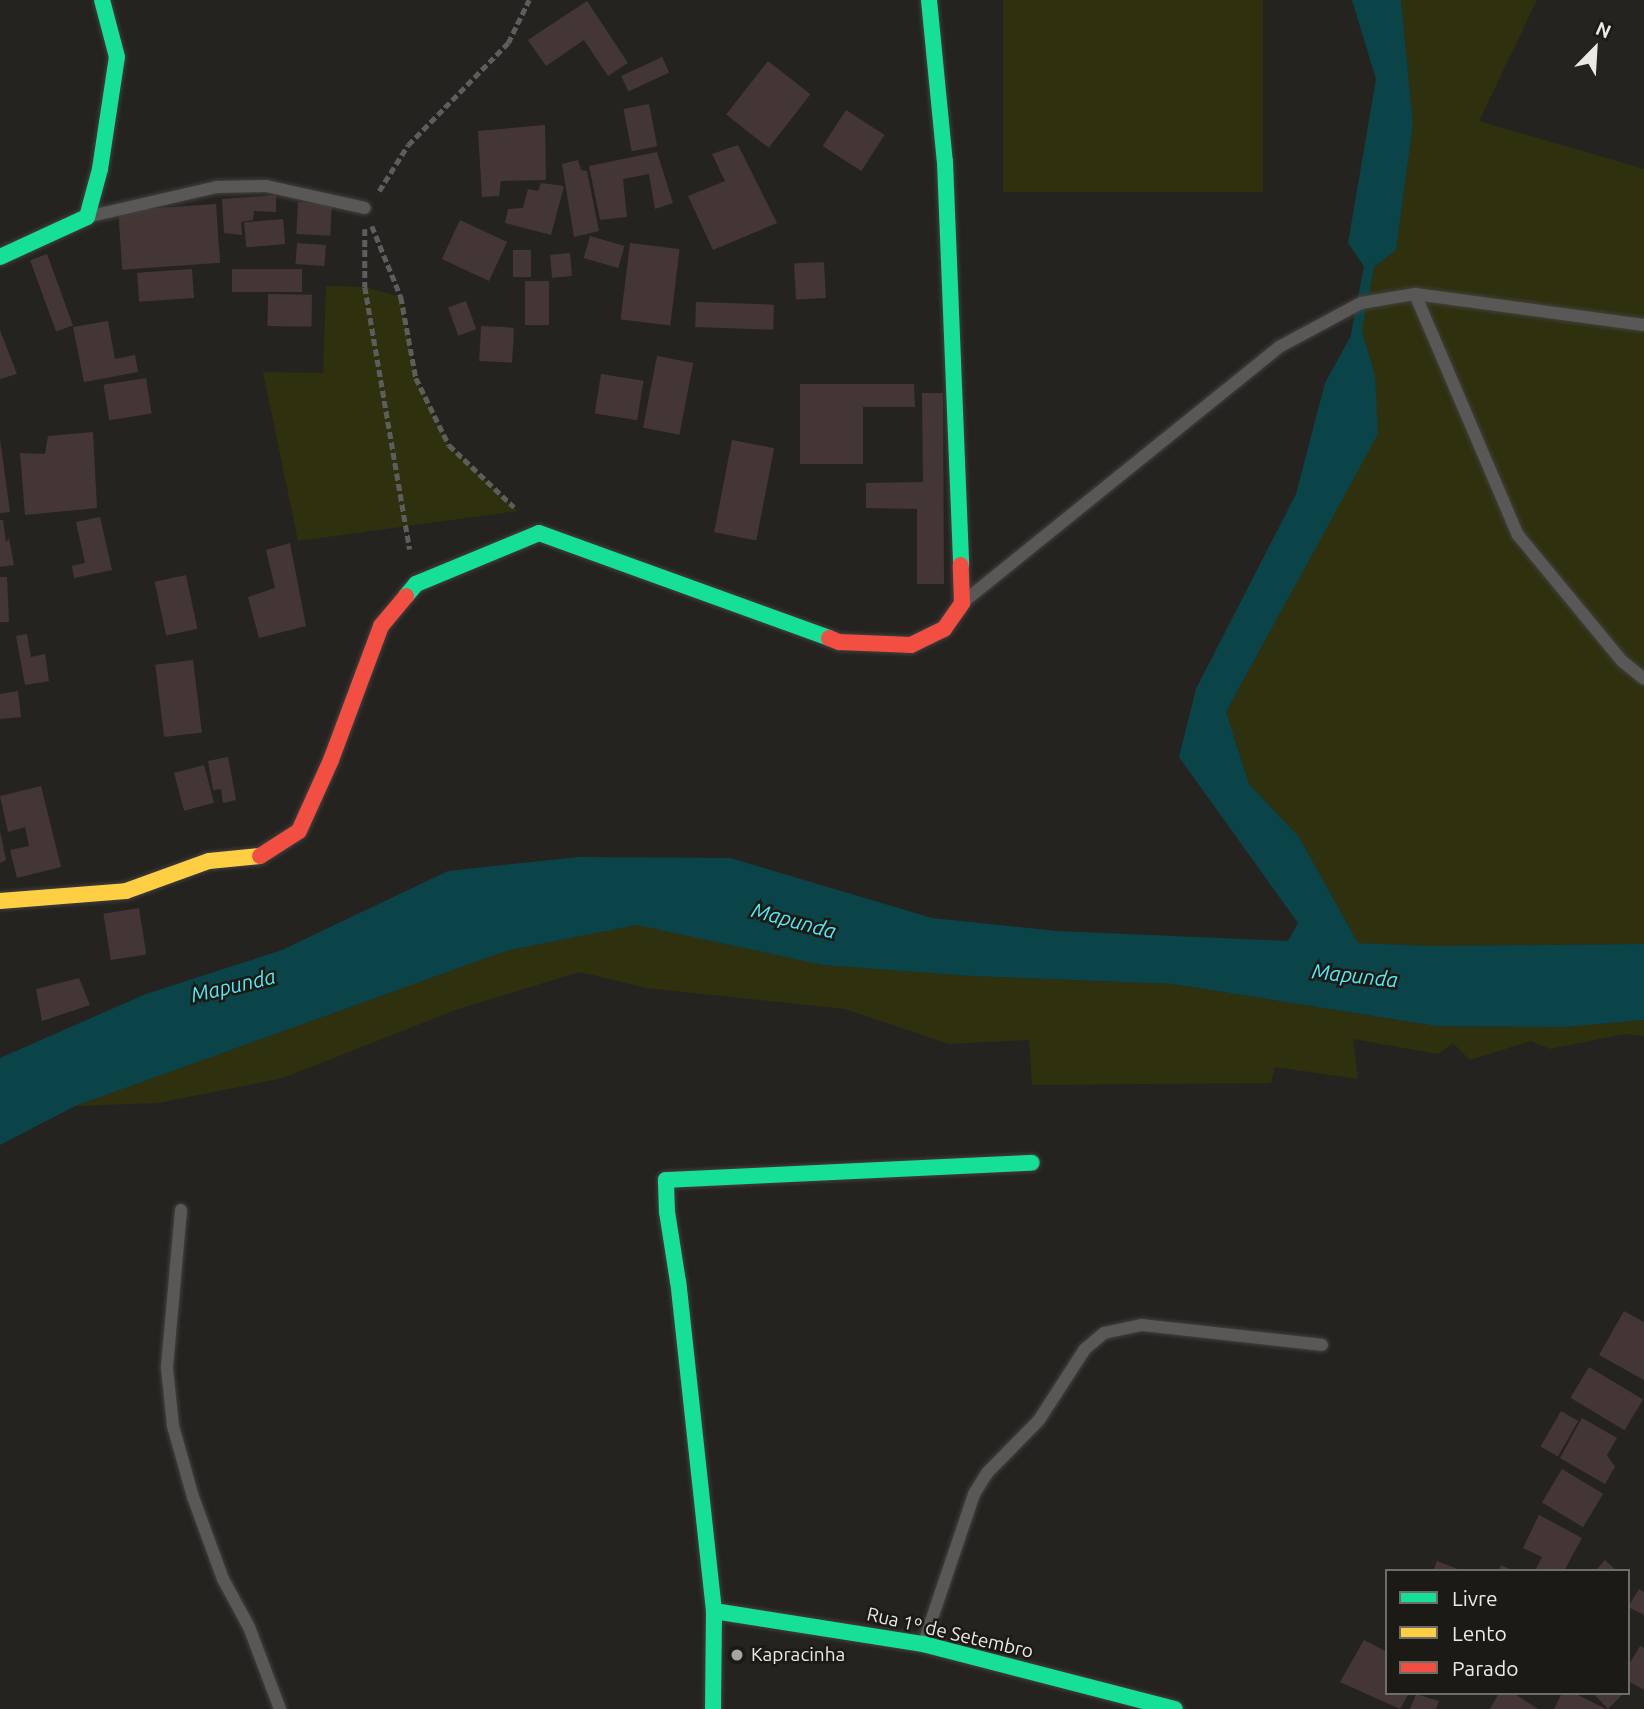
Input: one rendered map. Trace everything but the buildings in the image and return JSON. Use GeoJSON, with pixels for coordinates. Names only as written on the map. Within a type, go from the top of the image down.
{"type":"FeatureCollection","features":[{"type":"Feature","properties":{"kind":"street"},"geometry":{"type":"LineString","coordinates":[[0,257],[87,217],[100,169],[117,57],[102,0]]}},
{"type":"Feature","properties":{"kind":"street"},"geometry":{"type":"LineString","coordinates":[[0,901],[126,891],[158,882],[209,861],[263,856],[299,831],[331,761],[381,626],[416,584],[540,533],[839,642],[911,645],[944,629],[962,603],[945,162],[929,0]]}},
{"type":"Feature","properties":{"kind":"street"},"geometry":{"type":"LineString","coordinates":[[713,1709],[714,1611],[678,1282],[667,1212],[666,1180],[1032,1163]]}},
{"type":"Feature","properties":{"kind":"street","name":"Rua 1º de Setembro"},"geometry":{"type":"LineString","coordinates":[[714,1611],[923,1644],[1175,1709]]}},
{"type":"Feature","properties":{"kind":"lane"},"geometry":{"type":"LineString","coordinates":[[87,217],[217,187],[266,186],[365,208]]}},
{"type":"Feature","properties":{"kind":"lane"},"geometry":{"type":"LineString","coordinates":[[1415,294],[1518,535],[1622,661],[1644,678]]}},
{"type":"Feature","properties":{"kind":"lane"},"geometry":{"type":"LineString","coordinates":[[962,603],[1279,347],[1361,303],[1415,294],[1644,325]]}},
{"type":"Feature","properties":{"kind":"lane"},"geometry":{"type":"LineString","coordinates":[[181,1210],[167,1368],[173,1426],[193,1497],[223,1579],[249,1627],[280,1709]]}},
{"type":"Feature","properties":{"kind":"lane"},"geometry":{"type":"LineString","coordinates":[[923,1644],[974,1494],[987,1473],[1039,1420],[1085,1349],[1104,1333],[1142,1325],[1322,1345]]}},
{"type":"Feature","properties":{"kind":"path"},"geometry":{"type":"LineString","coordinates":[[416,584],[365,287],[365,208],[408,145],[508,43],[528,0]]}},
{"type":"Feature","properties":{"kind":"path"},"geometry":{"type":"LineString","coordinates":[[365,208],[401,297],[415,378],[449,445],[540,533]]}},
{"type":"Feature","properties":{"kind":"shaded area"},"geometry":{"type":"Polygon","coordinates":[[[1003,0],[1263,0],[1263,192],[1003,192],[1003,0]]]}},
{"type":"Feature","properties":{"kind":"shaded area"},"geometry":{"type":"Polygon","coordinates":[[[1401,0],[1537,0],[1479,121],[1644,169],[1644,944],[1431,946],[1358,943],[1299,837],[1249,784],[1226,712],[1290,595],[1375,375],[1359,321],[1361,303],[1368,272],[1396,250],[1413,124],[1401,0]]]}},
{"type":"Feature","properties":{"kind":"shaded area"},"geometry":{"type":"Polygon","coordinates":[[[326,286],[365,287],[401,297],[416,378],[449,445],[518,511],[298,541],[263,372],[323,373],[326,286]]]}},
{"type":"Feature","properties":{"kind":"shaded area"},"geometry":{"type":"Polygon","coordinates":[[[637,925],[823,965],[971,976],[1173,984],[1436,1026],[1565,1027],[1644,1020],[1644,1036],[1625,1034],[1550,1049],[1531,1041],[1470,1060],[1453,1043],[1438,1054],[1353,1039],[1358,1079],[1275,1067],[1271,1083],[1032,1085],[1029,1040],[949,1044],[845,1009],[647,988],[580,972],[458,1009],[283,1078],[158,1103],[75,1106],[506,951],[637,925]]]}},
{"type":"Feature","properties":{"kind":"water"},"geometry":{"type":"Polygon","coordinates":[[[1352,0],[1401,0],[1413,124],[1396,250],[1368,272],[1348,243],[1376,79],[1352,0]]]}},
{"type":"Feature","properties":{"kind":"water","name":"Mapunda"},"geometry":{"type":"Polygon","coordinates":[[[1359,321],[1375,375],[1378,434],[1226,712],[1249,784],[1299,837],[1358,943],[1431,946],[1644,944],[1644,1020],[1565,1027],[1436,1026],[1173,984],[971,976],[823,965],[637,925],[506,951],[75,1106],[0,1145],[0,1058],[146,994],[282,950],[448,871],[579,857],[730,858],[932,918],[1057,931],[1288,941],[1298,923],[1179,757],[1196,689],[1296,494],[1325,383],[1359,321]]]}},
{"type":"Feature","properties":{"kind":"waterway"},"geometry":{"type":"LineString","coordinates":[[1356,334],[1370,262]]}},
{"type":"Feature","properties":{"kind":"traffic: fast"},"geometry":{"type":"LineString","coordinates":[[0,257],[87,217],[100,169],[117,57],[102,0]]}},
{"type":"Feature","properties":{"kind":"traffic: fast"},"geometry":{"type":"LineString","coordinates":[[929,0],[945,162],[961,565]]}},
{"type":"Feature","properties":{"kind":"traffic: fast"},"geometry":{"type":"LineString","coordinates":[[406,596],[416,584],[539,533],[829,638]]}},
{"type":"Feature","properties":{"kind":"traffic: fast"},"geometry":{"type":"LineString","coordinates":[[713,1709],[714,1611],[678,1282],[667,1212],[666,1180],[1032,1163]]}},
{"type":"Feature","properties":{"kind":"traffic: fast"},"geometry":{"type":"LineString","coordinates":[[714,1611],[923,1644],[1175,1709]]}},
{"type":"Feature","properties":{"kind":"traffic: slow"},"geometry":{"type":"LineString","coordinates":[[0,901],[126,891],[209,861],[260,856]]}},
{"type":"Feature","properties":{"kind":"traffic: jam"},"geometry":{"type":"LineString","coordinates":[[829,638],[839,642],[911,645],[944,629],[962,603],[961,565]]}},
{"type":"Feature","properties":{"kind":"traffic: jam"},"geometry":{"type":"LineString","coordinates":[[260,856],[299,831],[331,760],[381,626],[406,596]]}},
{"type":"Feature","properties":{"kind":"place","name":"Kapracinha"},"geometry":{"type":"Point","coordinates":[737,1655]}}]}
